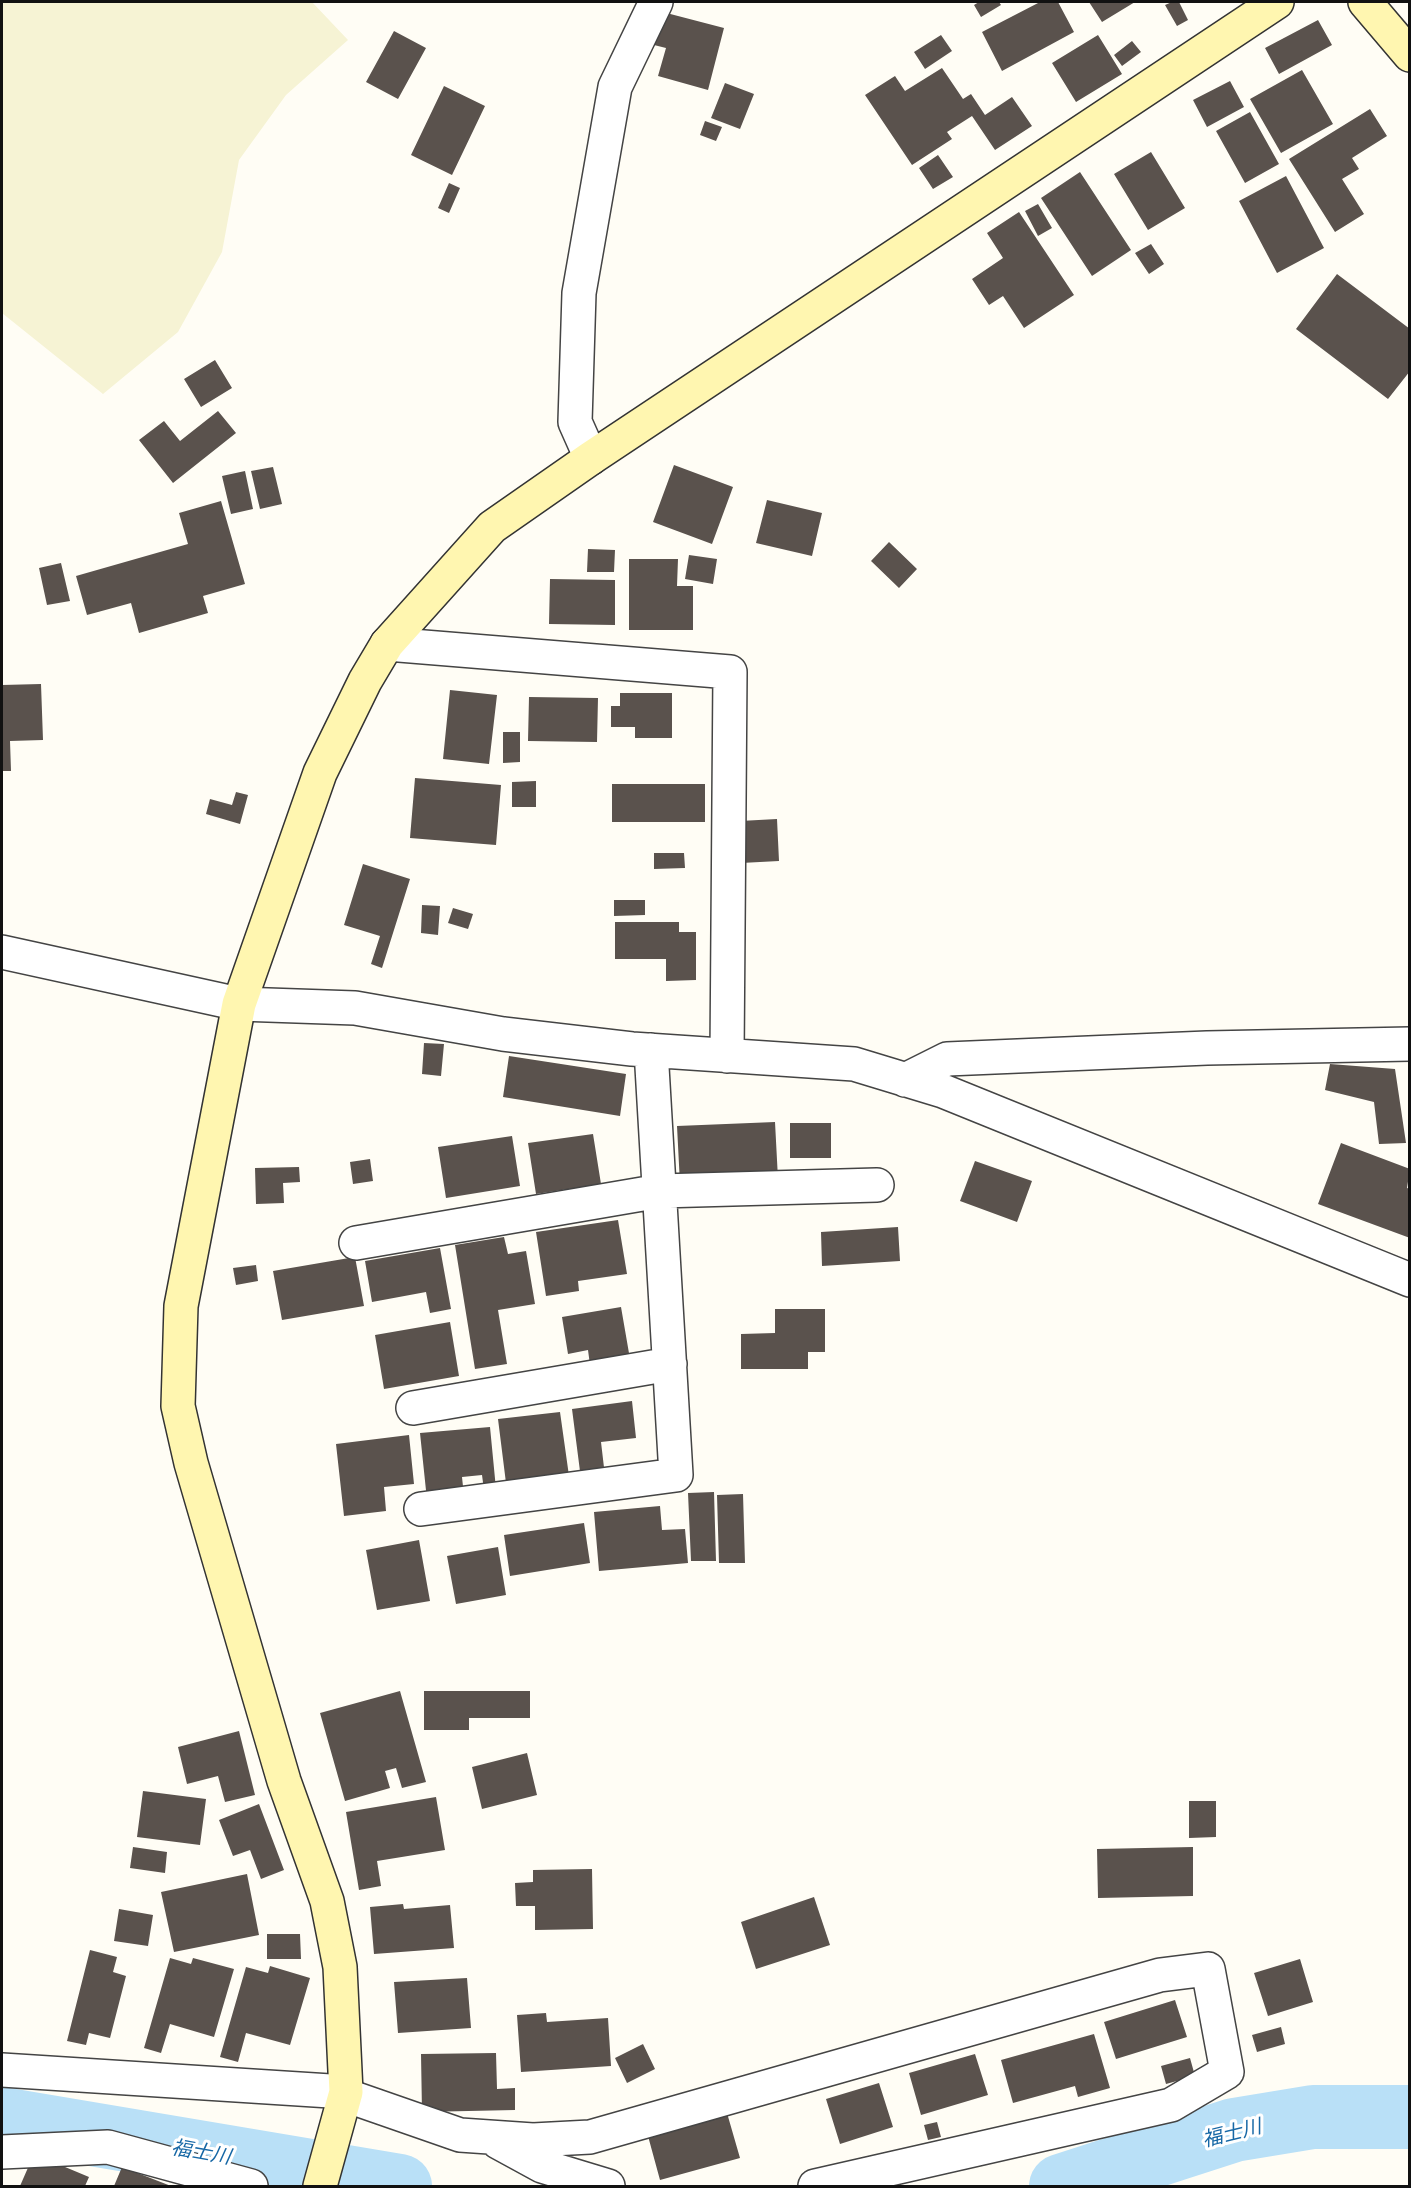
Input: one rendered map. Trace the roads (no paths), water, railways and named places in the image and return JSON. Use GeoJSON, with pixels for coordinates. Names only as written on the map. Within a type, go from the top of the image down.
{"type":"FeatureCollection","features":[{"type":"Feature","properties":{"kind":"street"},"geometry":{"type":"LineString","coordinates":[[591,458],[575,422],[579,293],[615,87],[656,2]]}},
{"type":"Feature","properties":{"kind":"street"},"geometry":{"type":"LineString","coordinates":[[320,2187],[345,2094],[340,1967],[327,1901],[284,1781],[191,1463],[178,1406],[181,1306],[239,1004],[320,774],[365,681],[387,644],[492,527],[591,458],[1277,2]]}},
{"type":"Feature","properties":{"kind":"street"},"geometry":{"type":"LineString","coordinates":[[1365,2],[1410,55]]}},
{"type":"Feature","properties":{"kind":"street"},"geometry":{"type":"LineString","coordinates":[[387,644],[730,672],[727,1056]]}},
{"type":"Feature","properties":{"kind":"street"},"geometry":{"type":"LineString","coordinates":[[2,952],[239,1004],[356,1008],[503,1034],[651,1050],[854,1064],[943,1092],[1410,1280]]}},
{"type":"Feature","properties":{"kind":"street"},"geometry":{"type":"LineString","coordinates":[[905,1080],[947,1059],[1208,1048],[1410,1044]]}},
{"type":"Feature","properties":{"kind":"street"},"geometry":{"type":"LineString","coordinates":[[421,1509],[676,1475],[651,1050]]}},
{"type":"Feature","properties":{"kind":"street"},"geometry":{"type":"LineString","coordinates":[[356,1243],[660,1191],[877,1185]]}},
{"type":"Feature","properties":{"kind":"street"},"geometry":{"type":"LineString","coordinates":[[413,1408],[670,1364]]}},
{"type":"Feature","properties":{"kind":"street"},"geometry":{"type":"LineString","coordinates":[[2,2070],[345,2094],[460,2134],[533,2140],[590,2137],[1160,1975],[1208,1969],[1227,2072],[1171,2105],[815,2187]]}},
{"type":"Feature","properties":{"kind":"street"},"geometry":{"type":"LineString","coordinates":[[489,2137],[542,2166],[608,2187]]}},
{"type":"Feature","properties":{"kind":"street"},"geometry":{"type":"LineString","coordinates":[[2,2152],[108,2147],[251,2187]]}},
{"type":"Feature","properties":{"kind":"waterway","name":"福士川"},"geometry":{"type":"LineString","coordinates":[[1061,2186],[1234,2130],[1313,2117],[1410,2117]]}},
{"type":"Feature","properties":{"kind":"waterway","name":"福士川"},"geometry":{"type":"LineString","coordinates":[[2,2119],[400,2186]]}}]}
